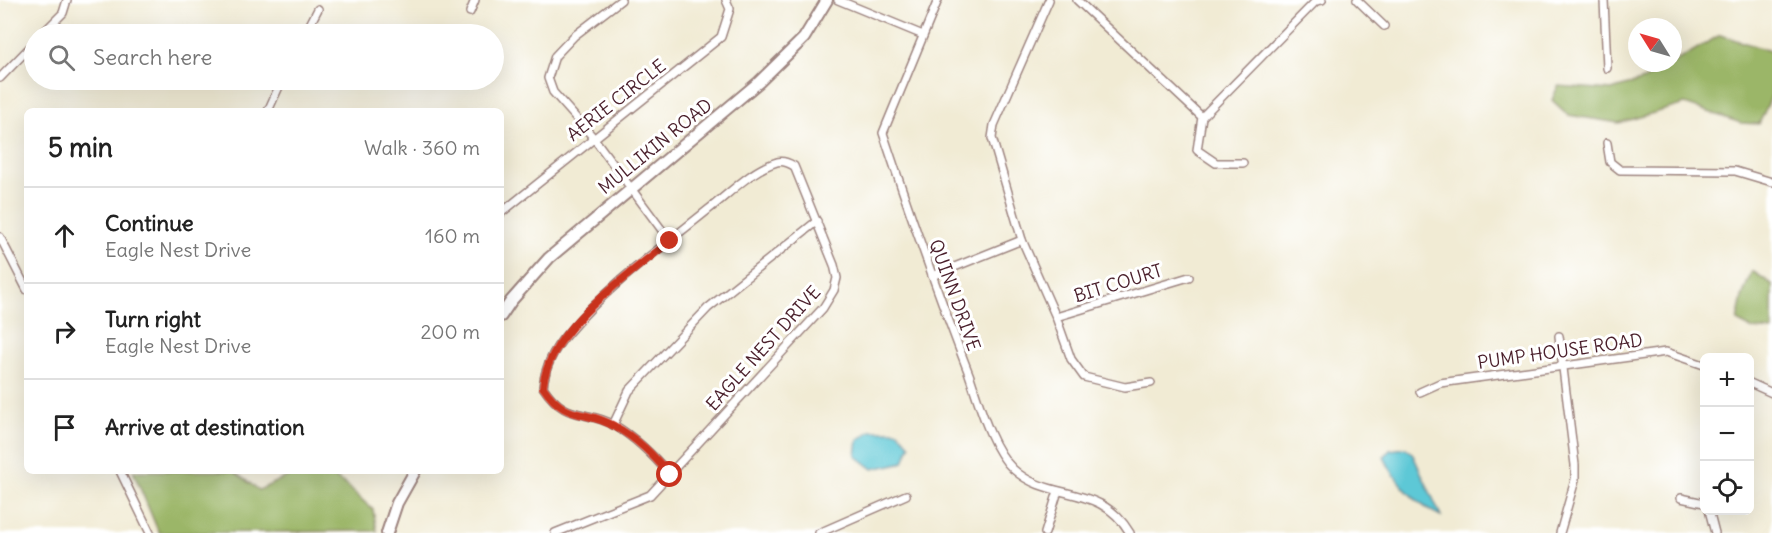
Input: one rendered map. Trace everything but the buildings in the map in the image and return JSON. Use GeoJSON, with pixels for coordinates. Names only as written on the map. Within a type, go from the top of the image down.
{"type":"FeatureCollection","features":[{"type":"Feature","properties":{"kind":"street"},"geometry":{"type":"LineString","coordinates":[[52,24],[63,13],[67,0]]}},
{"type":"Feature","properties":{"kind":"street"},"geometry":{"type":"LineString","coordinates":[[470,12],[475,0]]}},
{"type":"Feature","properties":{"kind":"street"},"geometry":{"type":"LineString","coordinates":[[621,0],[573,36],[555,56],[548,78],[553,92],[593,137],[670,241]]}},
{"type":"Feature","properties":{"kind":"street","name":"AERIE CIRCLE"},"geometry":{"type":"LineString","coordinates":[[504,211],[593,137],[721,37],[730,9],[726,0]]}},
{"type":"Feature","properties":{"kind":"street","name":"MULLIKIN ROAD"},"geometry":{"type":"LineString","coordinates":[[504,312],[521,288],[549,258],[759,82],[804,38],[827,0]]}},
{"type":"Feature","properties":{"kind":"street"},"geometry":{"type":"LineString","coordinates":[[838,0],[923,35]]}},
{"type":"Feature","properties":{"kind":"street","name":"QUINN DRIVE"},"geometry":{"type":"LineString","coordinates":[[938,0],[883,133],[932,276],[992,437],[1013,469],[1036,483],[1058,491],[1095,499],[1122,520],[1130,533]]}},
{"type":"Feature","properties":{"kind":"street"},"geometry":{"type":"LineString","coordinates":[[1049,0],[994,125],[992,138],[1022,240],[1056,317],[1071,359],[1084,377],[1125,387],[1151,383]]}},
{"type":"Feature","properties":{"kind":"street"},"geometry":{"type":"LineString","coordinates":[[1077,0],[1202,117]]}},
{"type":"Feature","properties":{"kind":"street"},"geometry":{"type":"LineString","coordinates":[[1243,164],[1216,163],[1197,150],[1202,117],[1316,1],[1322,0]]}},
{"type":"Feature","properties":{"kind":"street"},"geometry":{"type":"LineString","coordinates":[[1357,0],[1384,26]]}},
{"type":"Feature","properties":{"kind":"street"},"geometry":{"type":"LineString","coordinates":[[1604,0],[1608,68]]}},
{"type":"Feature","properties":{"kind":"street"},"geometry":{"type":"LineString","coordinates":[[310,24],[318,9]]}},
{"type":"Feature","properties":{"kind":"street"},"geometry":{"type":"LineString","coordinates":[[0,78],[24,53]]}},
{"type":"Feature","properties":{"kind":"street"},"geometry":{"type":"LineString","coordinates":[[269,108],[277,90]]}},
{"type":"Feature","properties":{"kind":"street"},"geometry":{"type":"LineString","coordinates":[[1607,143],[1610,162],[1620,170],[1735,171],[1772,182]]}},
{"type":"Feature","properties":{"kind":"street","name":"EAGLE NEST DRIVE"},"geometry":{"type":"LineString","coordinates":[[555,533],[640,501],[650,495],[670,475],[805,329],[834,290],[837,278],[794,166],[780,161],[758,170],[592,308],[566,335],[548,363],[543,387],[561,408],[613,425],[651,452],[670,475]]}},
{"type":"Feature","properties":{"kind":"street"},"geometry":{"type":"LineString","coordinates":[[613,425],[629,391],[708,308],[817,221]]}},
{"type":"Feature","properties":{"kind":"street"},"geometry":{"type":"LineString","coordinates":[[0,237],[24,285]]}},
{"type":"Feature","properties":{"kind":"street"},"geometry":{"type":"LineString","coordinates":[[932,276],[1022,240]]}},
{"type":"Feature","properties":{"kind":"street","name":"BIT COURT"},"geometry":{"type":"LineString","coordinates":[[1056,317],[1189,278]]}},
{"type":"Feature","properties":{"kind":"street"},"geometry":{"type":"LineString","coordinates":[[1559,336],[1575,480],[1560,533]]}},
{"type":"Feature","properties":{"kind":"street","name":"PUMP HOUSE ROAD"},"geometry":{"type":"LineString","coordinates":[[1420,392],[1440,383],[1666,351],[1700,363]]}},
{"type":"Feature","properties":{"kind":"street"},"geometry":{"type":"LineString","coordinates":[[1754,385],[1772,393]]}},
{"type":"Feature","properties":{"kind":"street"},"geometry":{"type":"LineString","coordinates":[[121,474],[150,533]]}},
{"type":"Feature","properties":{"kind":"street"},"geometry":{"type":"LineString","coordinates":[[387,533],[397,503],[413,474]]}},
{"type":"Feature","properties":{"kind":"street"},"geometry":{"type":"LineString","coordinates":[[1045,533],[1058,491]]}},
{"type":"Feature","properties":{"kind":"street"},"geometry":{"type":"LineString","coordinates":[[819,533],[906,495]]}},
{"type":"Feature","properties":{"kind":"street"},"geometry":{"type":"LineString","coordinates":[[1681,498],[1700,502]]}},
{"type":"Feature","properties":{"kind":"street"},"geometry":{"type":"LineString","coordinates":[[1710,515],[1715,533]]}},
{"type":"Feature","properties":{"kind":"green space"},"geometry":{"type":"Polygon","coordinates":[[[1720,35],[1770,51],[1772,54],[1772,95],[1759,124],[1741,123],[1685,104],[1619,123],[1568,115],[1552,100],[1558,86],[1612,90],[1644,80],[1658,72],[1682,72],[1682,58],[1720,35]]]}},
{"type":"Feature","properties":{"kind":"green space"},"geometry":{"type":"Polygon","coordinates":[[[1752,271],[1772,284],[1772,331],[1752,329],[1737,321],[1742,297],[1752,271]]]}},
{"type":"Feature","properties":{"kind":"green space"},"geometry":{"type":"Polygon","coordinates":[[[134,474],[237,474],[259,490],[293,474],[330,474],[345,484],[373,510],[377,531],[159,533],[134,474]]]}},
{"type":"Feature","properties":{"kind":"water"},"geometry":{"type":"Polygon","coordinates":[[[871,431],[898,431],[910,445],[904,462],[873,469],[856,456],[858,440],[871,431]]]}},
{"type":"Feature","properties":{"kind":"water"},"geometry":{"type":"Polygon","coordinates":[[[1406,448],[1412,453],[1441,516],[1423,506],[1407,491],[1394,475],[1384,457],[1390,450],[1406,448]]]}},
{"type":"Feature","properties":{"kind":"route"},"geometry":{"type":"LineString","coordinates":[[670,241],[592,308],[566,335],[548,363],[543,387],[561,408],[613,425],[651,452],[670,475]]}}]}
